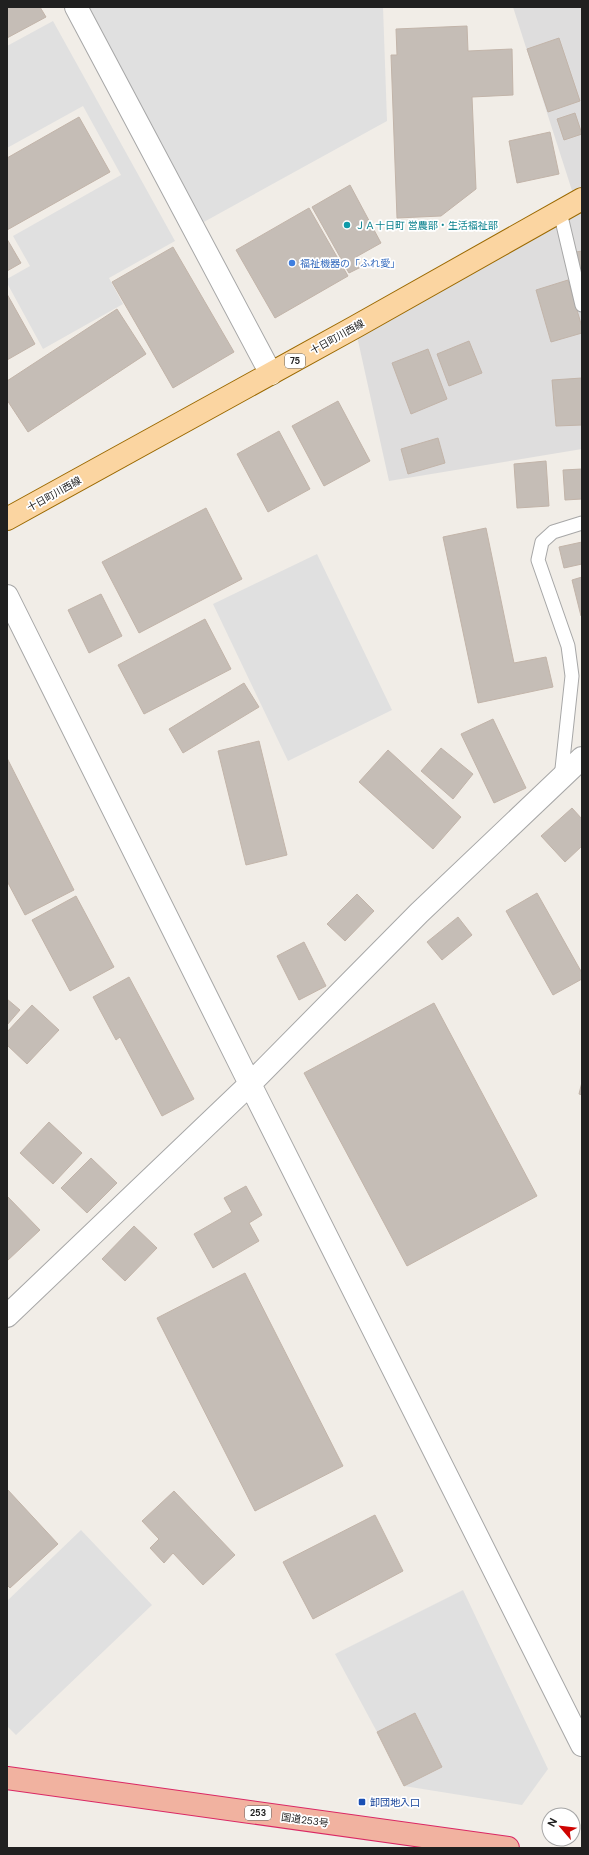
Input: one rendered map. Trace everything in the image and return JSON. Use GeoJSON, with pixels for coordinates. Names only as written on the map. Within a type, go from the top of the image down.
{"type":"FeatureCollection","features":[{"type":"Feature","properties":{"kind":"highway","name":"国道253号"},"geometry":{"type":"LineString","coordinates":[[7,1778],[508,1848]]}},
{"type":"Feature","properties":{"kind":"main road","name":"十日町川西線"},"geometry":{"type":"LineString","coordinates":[[7,519],[271,374],[582,199]]}},
{"type":"Feature","properties":{"kind":"street"},"geometry":{"type":"LineString","coordinates":[[76,7],[271,374]]}},
{"type":"Feature","properties":{"kind":"street"},"geometry":{"type":"LineString","coordinates":[[7,596],[582,1745]]}},
{"type":"Feature","properties":{"kind":"street"},"geometry":{"type":"LineString","coordinates":[[7,1316],[250,1084],[420,913],[582,758]]}},
{"type":"Feature","properties":{"kind":"lane"},"geometry":{"type":"LineString","coordinates":[[560,212],[582,305]]}},
{"type":"Feature","properties":{"kind":"lane"},"geometry":{"type":"LineString","coordinates":[[561,778],[572,676],[568,646],[538,560],[542,542],[553,532],[582,523]]}},
{"type":"Feature","properties":{"kind":"shaded area"},"geometry":{"type":"Polygon","coordinates":[[[79,7],[383,7],[387,121],[202,223],[79,7]]]}},
{"type":"Feature","properties":{"kind":"shaded area"},"geometry":{"type":"Polygon","coordinates":[[[513,7],[582,7],[582,449],[389,481],[355,327],[576,203],[513,7]]]}},
{"type":"Feature","properties":{"kind":"shaded area"},"geometry":{"type":"Polygon","coordinates":[[[53,21],[175,241],[109,278],[123,304],[43,349],[7,283],[7,279],[30,266],[13,236],[121,175],[83,106],[7,148],[7,46],[53,21]]]}},
{"type":"Feature","properties":{"kind":"shaded area"},"geometry":{"type":"Polygon","coordinates":[[[317,554],[392,710],[288,761],[213,604],[317,554]]]}},
{"type":"Feature","properties":{"kind":"shaded area"},"geometry":{"type":"Polygon","coordinates":[[[81,1530],[152,1605],[16,1735],[7,1726],[7,1601],[81,1530]]]}},
{"type":"Feature","properties":{"kind":"shaded area"},"geometry":{"type":"Polygon","coordinates":[[[463,1590],[548,1769],[522,1805],[404,1786],[442,1767],[416,1714],[377,1732],[335,1654],[463,1590]]]}},
{"type":"Feature","properties":{"kind":"building"},"geometry":{"type":"Polygon","coordinates":[[[7,7],[40,7],[46,17],[7,38],[7,7]]]}},
{"type":"Feature","properties":{"kind":"building"},"geometry":{"type":"Polygon","coordinates":[[[467,26],[468,51],[512,49],[513,95],[472,97],[476,189],[441,216],[397,218],[391,55],[397,55],[396,29],[467,26]]]}},
{"type":"Feature","properties":{"kind":"building"},"geometry":{"type":"Polygon","coordinates":[[[559,38],[580,101],[548,112],[527,49],[559,38]]]}},
{"type":"Feature","properties":{"kind":"building"},"geometry":{"type":"Polygon","coordinates":[[[575,113],[582,134],[564,140],[557,119],[575,113]]]}},
{"type":"Feature","properties":{"kind":"building"},"geometry":{"type":"Polygon","coordinates":[[[79,117],[110,172],[7,230],[7,158],[79,117]]]}},
{"type":"Feature","properties":{"kind":"building"},"geometry":{"type":"Polygon","coordinates":[[[550,132],[559,174],[517,183],[509,141],[550,132]]]}},
{"type":"Feature","properties":{"kind":"building","name":"ＪＡ十日町 営農部・生活福祉部"},"geometry":{"type":"Polygon","coordinates":[[[350,185],[381,243],[356,257],[361,267],[349,273],[312,207],[350,185]]]}},
{"type":"Feature","properties":{"kind":"building","name":"福祉機器の「ふれ愛」"},"geometry":{"type":"Polygon","coordinates":[[[309,208],[348,276],[275,318],[236,250],[309,208]]]}},
{"type":"Feature","properties":{"kind":"building"},"geometry":{"type":"Polygon","coordinates":[[[7,239],[21,263],[7,271],[7,239]]]}},
{"type":"Feature","properties":{"kind":"building"},"geometry":{"type":"Polygon","coordinates":[[[173,247],[234,352],[173,388],[112,282],[173,247]]]}},
{"type":"Feature","properties":{"kind":"building"},"geometry":{"type":"Polygon","coordinates":[[[582,251],[582,277],[576,252],[582,251]]]}},
{"type":"Feature","properties":{"kind":"building"},"geometry":{"type":"Polygon","coordinates":[[[568,280],[582,327],[582,333],[551,342],[536,290],[568,280]]]}},
{"type":"Feature","properties":{"kind":"building"},"geometry":{"type":"Polygon","coordinates":[[[7,294],[35,344],[7,360],[7,294]]]}},
{"type":"Feature","properties":{"kind":"building"},"geometry":{"type":"Polygon","coordinates":[[[117,309],[146,354],[28,432],[7,400],[7,381],[117,309]]]}},
{"type":"Feature","properties":{"kind":"building"},"geometry":{"type":"Polygon","coordinates":[[[469,341],[482,373],[449,386],[437,354],[469,341]]]}},
{"type":"Feature","properties":{"kind":"building"},"geometry":{"type":"Polygon","coordinates":[[[428,349],[447,399],[411,414],[392,363],[428,349]]]}},
{"type":"Feature","properties":{"kind":"building"},"geometry":{"type":"Polygon","coordinates":[[[582,378],[582,425],[556,426],[552,380],[582,378]]]}},
{"type":"Feature","properties":{"kind":"building"},"geometry":{"type":"Polygon","coordinates":[[[338,401],[370,461],[324,486],[292,426],[338,401]]]}},
{"type":"Feature","properties":{"kind":"building"},"geometry":{"type":"Polygon","coordinates":[[[279,431],[310,489],[268,512],[237,454],[279,431]]]}},
{"type":"Feature","properties":{"kind":"building"},"geometry":{"type":"Polygon","coordinates":[[[438,438],[445,463],[408,474],[401,449],[438,438]]]}},
{"type":"Feature","properties":{"kind":"building"},"geometry":{"type":"Polygon","coordinates":[[[546,461],[549,506],[517,508],[514,464],[546,461]]]}},
{"type":"Feature","properties":{"kind":"building"},"geometry":{"type":"Polygon","coordinates":[[[582,469],[582,499],[565,500],[563,470],[582,469]]]}},
{"type":"Feature","properties":{"kind":"building"},"geometry":{"type":"Polygon","coordinates":[[[206,508],[242,579],[139,633],[102,562],[206,508]]]}},
{"type":"Feature","properties":{"kind":"building"},"geometry":{"type":"Polygon","coordinates":[[[486,528],[514,663],[546,657],[553,687],[478,703],[443,537],[486,528]]]}},
{"type":"Feature","properties":{"kind":"building"},"geometry":{"type":"Polygon","coordinates":[[[582,542],[582,564],[564,568],[559,547],[582,542]]]}},
{"type":"Feature","properties":{"kind":"building"},"geometry":{"type":"Polygon","coordinates":[[[582,577],[582,616],[581,616],[572,580],[582,577]]]}},
{"type":"Feature","properties":{"kind":"building"},"geometry":{"type":"Polygon","coordinates":[[[101,594],[122,636],[89,653],[68,610],[101,594]]]}},
{"type":"Feature","properties":{"kind":"building"},"geometry":{"type":"Polygon","coordinates":[[[205,619],[231,669],[144,714],[118,665],[205,619]]]}},
{"type":"Feature","properties":{"kind":"building"},"geometry":{"type":"Polygon","coordinates":[[[244,683],[259,707],[183,753],[169,729],[244,683]]]}},
{"type":"Feature","properties":{"kind":"building"},"geometry":{"type":"Polygon","coordinates":[[[493,719],[526,788],[494,803],[461,734],[493,719]]]}},
{"type":"Feature","properties":{"kind":"building"},"geometry":{"type":"Polygon","coordinates":[[[259,741],[287,855],[246,865],[218,751],[259,741]]]}},
{"type":"Feature","properties":{"kind":"building"},"geometry":{"type":"Polygon","coordinates":[[[441,748],[473,774],[453,799],[421,771],[441,748]]]}},
{"type":"Feature","properties":{"kind":"building"},"geometry":{"type":"Polygon","coordinates":[[[388,750],[461,817],[433,849],[359,782],[388,750]]]}},
{"type":"Feature","properties":{"kind":"building"},"geometry":{"type":"Polygon","coordinates":[[[7,758],[74,890],[25,915],[7,881],[7,758]]]}},
{"type":"Feature","properties":{"kind":"building"},"geometry":{"type":"Polygon","coordinates":[[[572,808],[582,819],[582,846],[565,862],[541,836],[572,808]]]}},
{"type":"Feature","properties":{"kind":"building"},"geometry":{"type":"Polygon","coordinates":[[[537,893],[582,973],[582,979],[553,995],[506,911],[537,893]]]}},
{"type":"Feature","properties":{"kind":"building"},"geometry":{"type":"Polygon","coordinates":[[[357,894],[374,911],[345,941],[327,924],[357,894]]]}},
{"type":"Feature","properties":{"kind":"building"},"geometry":{"type":"Polygon","coordinates":[[[76,896],[114,967],[70,991],[32,920],[76,896]]]}},
{"type":"Feature","properties":{"kind":"building"},"geometry":{"type":"Polygon","coordinates":[[[458,917],[472,935],[442,960],[427,942],[458,917]]]}},
{"type":"Feature","properties":{"kind":"building"},"geometry":{"type":"Polygon","coordinates":[[[304,942],[326,986],[299,1000],[277,956],[304,942]]]}},
{"type":"Feature","properties":{"kind":"building"},"geometry":{"type":"Polygon","coordinates":[[[129,977],[194,1099],[162,1116],[120,1037],[116,1040],[93,997],[129,977]]]}},
{"type":"Feature","properties":{"kind":"building"},"geometry":{"type":"Polygon","coordinates":[[[7,999],[20,1010],[7,1025],[7,999]]]}},
{"type":"Feature","properties":{"kind":"building"},"geometry":{"type":"Polygon","coordinates":[[[434,1003],[537,1196],[407,1266],[304,1073],[434,1003]]]}},
{"type":"Feature","properties":{"kind":"building"},"geometry":{"type":"Polygon","coordinates":[[[32,1005],[59,1030],[27,1064],[7,1045],[7,1032],[32,1005]]]}},
{"type":"Feature","properties":{"kind":"building"},"geometry":{"type":"Polygon","coordinates":[[[582,1082],[582,1095],[579,1094],[582,1082]]]}},
{"type":"Feature","properties":{"kind":"building"},"geometry":{"type":"Polygon","coordinates":[[[49,1122],[82,1153],[53,1184],[20,1153],[49,1122]]]}},
{"type":"Feature","properties":{"kind":"building"},"geometry":{"type":"Polygon","coordinates":[[[91,1158],[117,1183],[87,1213],[61,1188],[91,1158]]]}},
{"type":"Feature","properties":{"kind":"building"},"geometry":{"type":"Polygon","coordinates":[[[246,1186],[262,1215],[249,1223],[259,1241],[213,1268],[194,1234],[232,1212],[224,1198],[246,1186]]]}},
{"type":"Feature","properties":{"kind":"building"},"geometry":{"type":"Polygon","coordinates":[[[7,1196],[40,1230],[7,1261],[7,1196]]]}},
{"type":"Feature","properties":{"kind":"building"},"geometry":{"type":"Polygon","coordinates":[[[134,1226],[157,1248],[125,1281],[102,1259],[134,1226]]]}},
{"type":"Feature","properties":{"kind":"building"},"geometry":{"type":"Polygon","coordinates":[[[245,1273],[343,1466],[255,1511],[157,1318],[245,1273]]]}},
{"type":"Feature","properties":{"kind":"building"},"geometry":{"type":"Polygon","coordinates":[[[7,1489],[58,1544],[10,1588],[7,1585],[7,1489]]]}},
{"type":"Feature","properties":{"kind":"building"},"geometry":{"type":"Polygon","coordinates":[[[174,1491],[235,1555],[203,1585],[173,1553],[164,1563],[150,1548],[159,1539],[142,1521],[174,1491]]]}},
{"type":"Feature","properties":{"kind":"building"},"geometry":{"type":"Polygon","coordinates":[[[375,1515],[403,1571],[313,1619],[283,1562],[375,1515]]]}},
{"type":"Feature","properties":{"kind":"building"},"geometry":{"type":"Polygon","coordinates":[[[415,1713],[442,1767],[404,1786],[377,1732],[415,1713]]]}},
{"type":"Feature","properties":{"kind":"place","name":"ＪＡ十日町 営農部・生活福祉部"},"geometry":{"type":"Point","coordinates":[347,225]}},
{"type":"Feature","properties":{"kind":"place","name":"福祉機器の「ふれ愛」"},"geometry":{"type":"Point","coordinates":[292,263]}},
{"type":"Feature","properties":{"kind":"place","name":"卸団地入口"},"geometry":{"type":"Point","coordinates":[362,1802]}}]}
